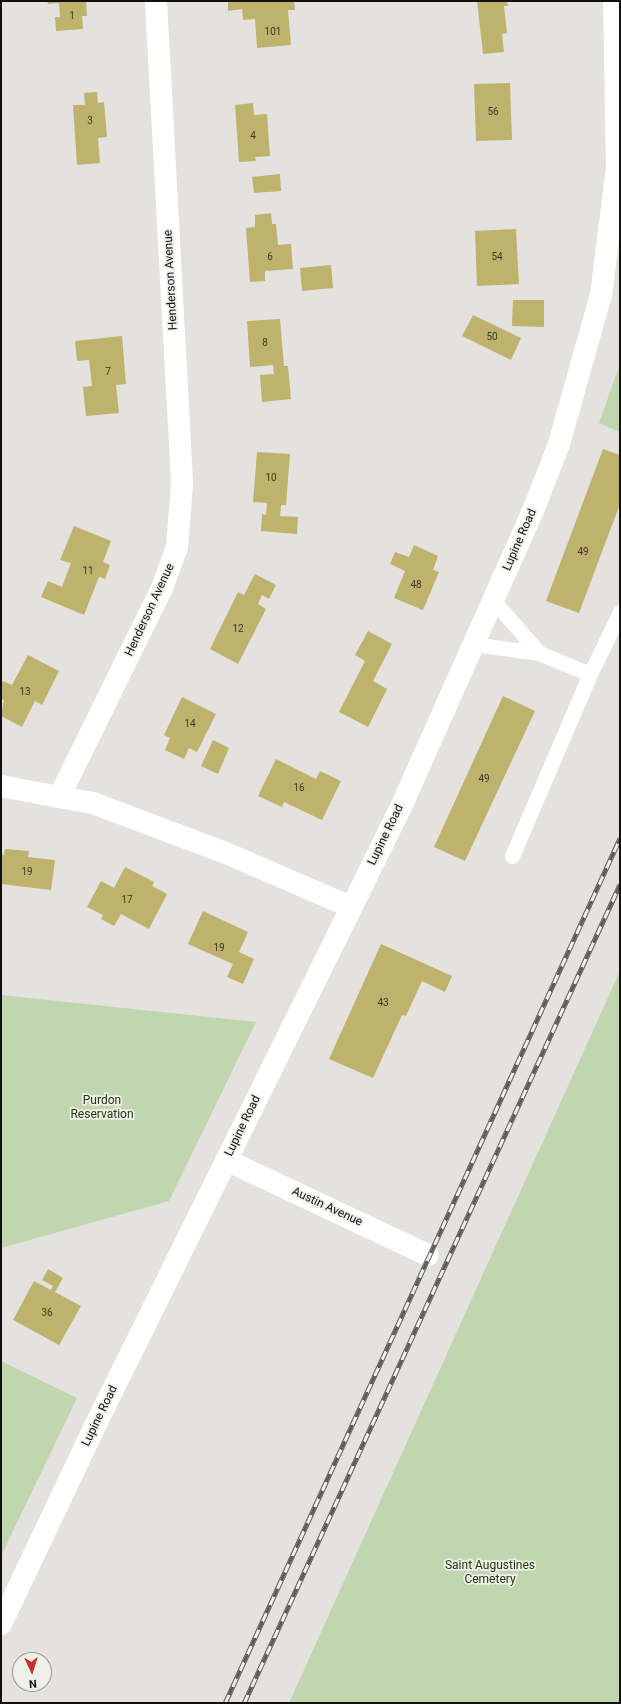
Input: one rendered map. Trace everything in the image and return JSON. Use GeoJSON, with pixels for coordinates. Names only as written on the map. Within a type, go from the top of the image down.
{"type":"FeatureCollection","features":[{"type":"Feature","properties":{"kind":"street","name":"Henderson Avenue"},"geometry":{"type":"LineString","coordinates":[[59,797],[162,588],[177,547],[182,484],[156,1]]}},
{"type":"Feature","properties":{"kind":"street","name":"Lupine Road"},"geometry":{"type":"LineString","coordinates":[[1,1624],[226,1160],[401,807],[493,600],[559,444],[601,295],[617,168],[614,1]]}},
{"type":"Feature","properties":{"kind":"street"},"geometry":{"type":"LineString","coordinates":[[1,786],[93,803],[226,852],[351,907]]}},
{"type":"Feature","properties":{"kind":"street","name":"Austin Avenue"},"geometry":{"type":"LineString","coordinates":[[226,1160],[428,1255]]}},
{"type":"Feature","properties":{"kind":"lane"},"geometry":{"type":"LineString","coordinates":[[493,600],[539,653]]}},
{"type":"Feature","properties":{"kind":"lane"},"geometry":{"type":"LineString","coordinates":[[512,856],[590,674],[620,612]]}},
{"type":"Feature","properties":{"kind":"lane"},"geometry":{"type":"LineString","coordinates":[[473,644],[539,653],[590,674]]}},
{"type":"Feature","properties":{"kind":"green space"},"geometry":{"type":"Polygon","coordinates":[[[620,364],[620,432],[599,423],[620,364]]]}},
{"type":"Feature","properties":{"kind":"green space","name":"Saint Augustines Cemetery"},"geometry":{"type":"Polygon","coordinates":[[[620,971],[620,1703],[289,1703],[620,971]]]}},
{"type":"Feature","properties":{"kind":"green space","name":"Purdon Reservation"},"geometry":{"type":"Polygon","coordinates":[[[1,995],[256,1022],[169,1201],[1,1248],[1,995]]]}},
{"type":"Feature","properties":{"kind":"green space"},"geometry":{"type":"Polygon","coordinates":[[[1,1361],[77,1398],[1,1556],[1,1361]]]}},
{"type":"Feature","properties":{"kind":"building"},"geometry":{"type":"Polygon","coordinates":[[[47,1],[86,1],[87,16],[82,16],[83,29],[56,31],[55,17],[60,17],[59,3],[48,4],[47,1]]]}},
{"type":"Feature","properties":{"kind":"building"},"geometry":{"type":"Polygon","coordinates":[[[228,1],[294,1],[295,10],[288,10],[291,45],[257,48],[255,19],[243,20],[242,9],[228,11],[228,1]]]}},
{"type":"Feature","properties":{"kind":"building"},"geometry":{"type":"Polygon","coordinates":[[[477,1],[507,1],[508,6],[504,6],[507,33],[502,34],[504,52],[483,54],[477,1]]]}},
{"type":"Feature","properties":{"kind":"building"},"geometry":{"type":"Polygon","coordinates":[[[510,83],[512,140],[476,141],[474,84],[510,83]]]}},
{"type":"Feature","properties":{"kind":"building"},"geometry":{"type":"Polygon","coordinates":[[[97,92],[98,103],[104,102],[107,137],[98,138],[100,163],[77,165],[73,105],[85,105],[84,93],[97,92]]]}},
{"type":"Feature","properties":{"kind":"building"},"geometry":{"type":"Polygon","coordinates":[[[253,103],[254,115],[267,114],[270,156],[255,157],[256,161],[239,162],[235,105],[253,103]]]}},
{"type":"Feature","properties":{"kind":"building"},"geometry":{"type":"Polygon","coordinates":[[[280,174],[281,191],[254,193],[252,177],[280,174]]]}},
{"type":"Feature","properties":{"kind":"building"},"geometry":{"type":"Polygon","coordinates":[[[271,213],[272,224],[276,224],[278,245],[291,244],[293,269],[265,271],[265,281],[250,282],[246,228],[255,227],[255,215],[271,213]]]}},
{"type":"Feature","properties":{"kind":"building"},"geometry":{"type":"Polygon","coordinates":[[[516,229],[519,284],[477,286],[475,231],[516,229]]]}},
{"type":"Feature","properties":{"kind":"building"},"geometry":{"type":"Polygon","coordinates":[[[331,265],[333,288],[302,291],[300,268],[331,265]]]}},
{"type":"Feature","properties":{"kind":"building"},"geometry":{"type":"Polygon","coordinates":[[[513,300],[544,300],[544,327],[512,326],[513,300]]]}},
{"type":"Feature","properties":{"kind":"building"},"geometry":{"type":"Polygon","coordinates":[[[473,315],[521,338],[511,360],[462,336],[473,315]]]}},
{"type":"Feature","properties":{"kind":"building"},"geometry":{"type":"Polygon","coordinates":[[[280,319],[284,366],[288,366],[291,399],[262,402],[260,375],[274,374],[273,365],[250,367],[247,321],[280,319]]]}},
{"type":"Feature","properties":{"kind":"building"},"geometry":{"type":"Polygon","coordinates":[[[122,336],[126,384],[116,385],[119,413],[86,416],[83,387],[92,386],[89,360],[77,361],[75,341],[122,336]]]}},
{"type":"Feature","properties":{"kind":"building"},"geometry":{"type":"Polygon","coordinates":[[[603,449],[620,455],[620,504],[579,613],[546,601],[603,449]]]}},
{"type":"Feature","properties":{"kind":"building"},"geometry":{"type":"Polygon","coordinates":[[[257,452],[290,454],[286,505],[281,505],[280,516],[298,517],[297,534],[261,531],[262,514],[266,515],[267,503],[253,502],[257,452]]]}},
{"type":"Feature","properties":{"kind":"building"},"geometry":{"type":"Polygon","coordinates":[[[74,526],[111,541],[103,562],[110,565],[105,579],[99,577],[84,615],[41,597],[48,581],[62,587],[71,563],[60,560],[74,526]]]}},
{"type":"Feature","properties":{"kind":"building"},"geometry":{"type":"Polygon","coordinates":[[[414,545],[438,556],[433,570],[439,572],[423,610],[394,598],[405,571],[390,564],[395,552],[409,557],[414,545]]]}},
{"type":"Feature","properties":{"kind":"building"},"geometry":{"type":"Polygon","coordinates":[[[255,574],[276,585],[269,599],[262,595],[258,604],[266,609],[238,664],[210,649],[238,592],[244,595],[255,574]]]}},
{"type":"Feature","properties":{"kind":"building"},"geometry":{"type":"Polygon","coordinates":[[[368,631],[392,644],[373,681],[387,689],[368,727],[339,712],[365,661],[355,655],[368,631]]]}},
{"type":"Feature","properties":{"kind":"building"},"geometry":{"type":"Polygon","coordinates":[[[28,655],[59,671],[42,705],[35,701],[22,727],[1,716],[4,700],[1,699],[1,684],[3,681],[12,685],[28,655]]]}},
{"type":"Feature","properties":{"kind":"building"},"geometry":{"type":"Polygon","coordinates":[[[503,696],[535,711],[465,861],[434,847],[503,696]]]}},
{"type":"Feature","properties":{"kind":"building"},"geometry":{"type":"Polygon","coordinates":[[[182,697],[216,714],[197,752],[189,748],[184,759],[165,750],[170,738],[164,735],[182,697]]]}},
{"type":"Feature","properties":{"kind":"building"},"geometry":{"type":"Polygon","coordinates":[[[213,740],[229,748],[218,774],[201,766],[213,740]]]}},
{"type":"Feature","properties":{"kind":"building"},"geometry":{"type":"Polygon","coordinates":[[[276,759],[316,779],[320,771],[341,781],[322,820],[284,802],[282,807],[258,796],[276,759]]]}},
{"type":"Feature","properties":{"kind":"building"},"geometry":{"type":"Polygon","coordinates":[[[5,849],[29,851],[28,857],[55,860],[51,890],[1,884],[1,854],[4,855],[5,849]]]}},
{"type":"Feature","properties":{"kind":"building"},"geometry":{"type":"Polygon","coordinates":[[[125,867],[154,882],[152,886],[167,894],[149,929],[121,914],[114,926],[101,919],[103,915],[87,907],[101,881],[114,888],[125,867]]]}},
{"type":"Feature","properties":{"kind":"building"},"geometry":{"type":"Polygon","coordinates":[[[203,911],[248,932],[239,952],[254,959],[243,984],[227,977],[233,964],[188,944],[203,911]]]}},
{"type":"Feature","properties":{"kind":"building"},"geometry":{"type":"Polygon","coordinates":[[[381,944],[452,976],[445,992],[422,981],[406,1016],[402,1015],[373,1078],[329,1059],[381,944]]]}},
{"type":"Feature","properties":{"kind":"building"},"geometry":{"type":"Polygon","coordinates":[[[48,1269],[63,1278],[55,1292],[81,1306],[59,1345],[13,1320],[34,1281],[51,1290],[53,1286],[42,1280],[48,1269]]]}},
{"type":"Feature","properties":{"kind":"railway"},"geometry":{"type":"LineString","coordinates":[[225,1703],[620,838]]}},
{"type":"Feature","properties":{"kind":"railway"},"geometry":{"type":"LineString","coordinates":[[244,1703],[620,884]]}}]}
